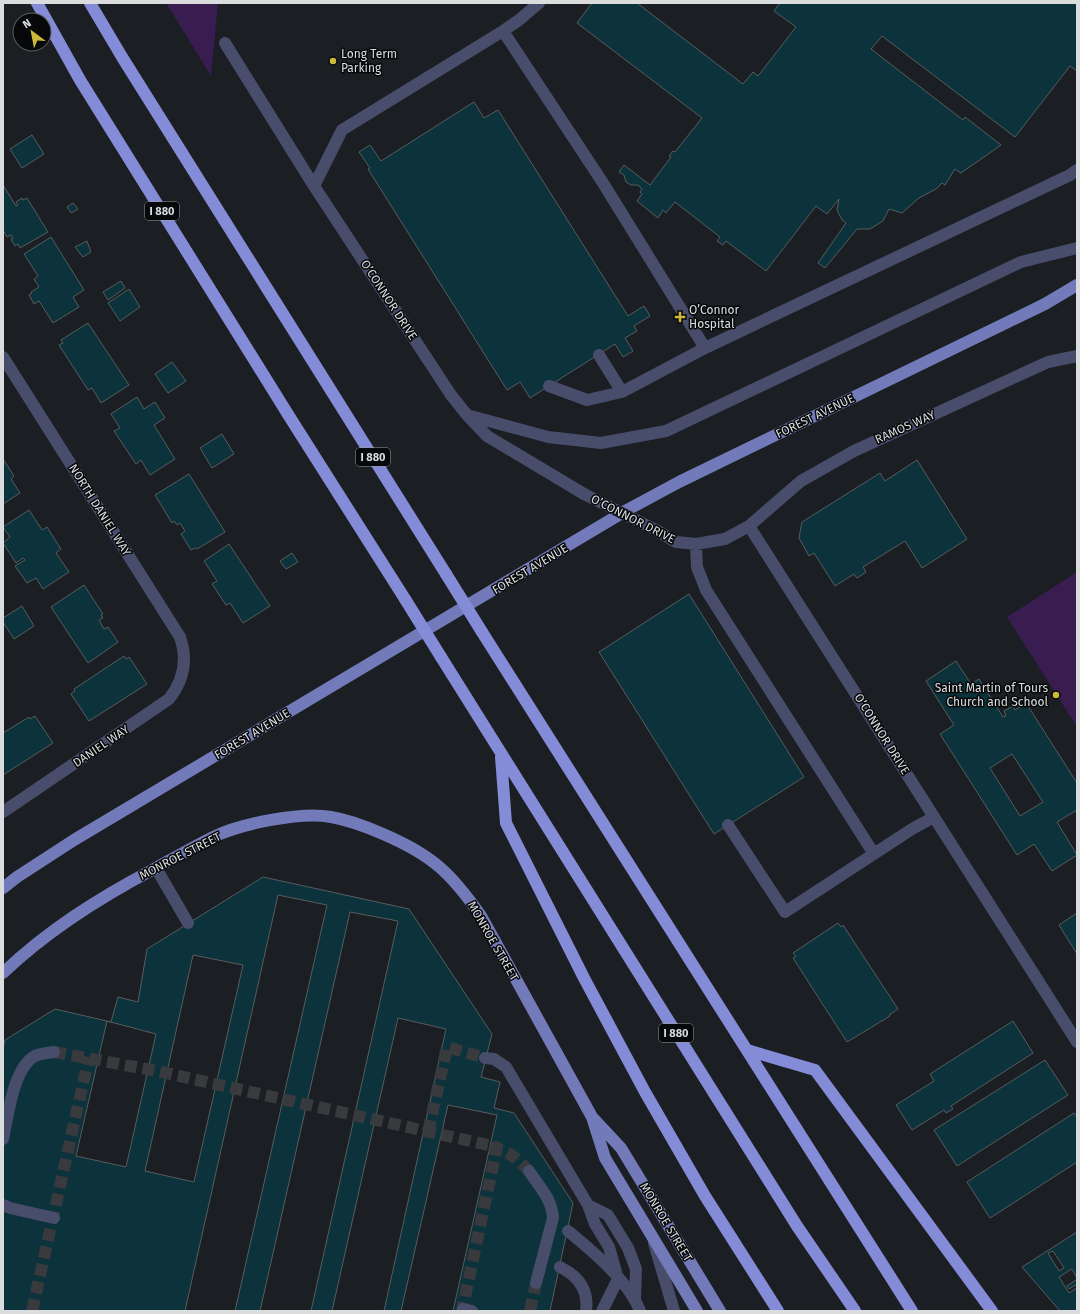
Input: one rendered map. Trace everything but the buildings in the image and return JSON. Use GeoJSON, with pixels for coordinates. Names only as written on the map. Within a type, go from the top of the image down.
{"type":"FeatureCollection","features":[{"type":"Feature","properties":{"kind":"highway","name":"I 880"},"geometry":{"type":"LineString","coordinates":[[37,3],[84,86],[289,416],[797,1226],[855,1311]]}},
{"type":"Feature","properties":{"kind":"highway","name":"I 880"},"geometry":{"type":"LineString","coordinates":[[90,3],[122,57],[482,632],[912,1311]]}},
{"type":"Feature","properties":{"kind":"highway"},"geometry":{"type":"LineString","coordinates":[[501,753],[506,823],[584,978],[645,1092],[705,1196],[778,1311]]}},
{"type":"Feature","properties":{"kind":"highway"},"geometry":{"type":"LineString","coordinates":[[747,1050],[815,1070],[992,1311]]}},
{"type":"Feature","properties":{"kind":"main road","name":"FOREST AVENUE"},"geometry":{"type":"LineString","coordinates":[[3,888],[17,876],[74,840],[634,507],[679,482],[1045,304],[1077,285]]}},
{"type":"Feature","properties":{"kind":"main road","name":"MONROE STREET"},"geometry":{"type":"LineString","coordinates":[[3,973],[24,953],[89,905],[215,836],[259,823],[297,815],[331,816],[369,828],[425,856],[446,872],[463,891],[481,916],[592,1117],[605,1158],[697,1311]]}},
{"type":"Feature","properties":{"kind":"main road","name":"MONROE STREET"},"geometry":{"type":"LineString","coordinates":[[592,1117],[621,1148],[720,1311]]}},
{"type":"Feature","properties":{"kind":"street"},"geometry":{"type":"LineString","coordinates":[[314,186],[342,130],[503,31],[539,3]]}},
{"type":"Feature","properties":{"kind":"street"},"geometry":{"type":"LineString","coordinates":[[503,31],[603,183],[705,348]]}},
{"type":"Feature","properties":{"kind":"street","name":"O’CONNOR DRIVE"},"geometry":{"type":"LineString","coordinates":[[226,44],[314,186],[451,394],[467,415],[487,436],[584,494],[656,530],[676,542],[696,544],[725,538],[749,526],[1077,1042]]}},
{"type":"Feature","properties":{"kind":"street"},"geometry":{"type":"LineString","coordinates":[[549,386],[587,400],[622,392],[705,348],[1070,175],[1077,170]]}},
{"type":"Feature","properties":{"kind":"street"},"geometry":{"type":"LineString","coordinates":[[467,415],[548,437],[601,443],[666,431],[1021,262],[1077,248]]}},
{"type":"Feature","properties":{"kind":"street"},"geometry":{"type":"LineString","coordinates":[[599,354],[622,392]]}},
{"type":"Feature","properties":{"kind":"street","name":"RAMOS WAY"},"geometry":{"type":"LineString","coordinates":[[749,526],[801,481],[854,451],[1048,362],[1077,356]]}},
{"type":"Feature","properties":{"kind":"street","name":"NORTH DANIEL WAY"},"geometry":{"type":"LineString","coordinates":[[3,357],[180,637],[183,648],[184,667]]}},
{"type":"Feature","properties":{"kind":"street"},"geometry":{"type":"LineString","coordinates":[[696,544],[697,567],[706,590],[874,854]]}},
{"type":"Feature","properties":{"kind":"street","name":"DANIEL WAY"},"geometry":{"type":"LineString","coordinates":[[3,812],[169,700],[182,679],[184,667]]}},
{"type":"Feature","properties":{"kind":"street"},"geometry":{"type":"LineString","coordinates":[[728,825],[785,912],[934,816]]}},
{"type":"Feature","properties":{"kind":"street"},"geometry":{"type":"LineString","coordinates":[[156,868],[188,923]]}},
{"type":"Feature","properties":{"kind":"street"},"geometry":{"type":"LineString","coordinates":[[3,1139],[16,1082],[26,1064],[36,1056],[54,1052]]}},
{"type":"Feature","properties":{"kind":"street"},"geometry":{"type":"LineString","coordinates":[[485,1058],[494,1060],[506,1067],[588,1205],[595,1224],[609,1247],[618,1279],[602,1311]]}},
{"type":"Feature","properties":{"kind":"street"},"geometry":{"type":"LineString","coordinates":[[529,1171],[548,1199],[552,1208],[553,1218],[536,1283]]}},
{"type":"Feature","properties":{"kind":"street"},"geometry":{"type":"LineString","coordinates":[[3,1205],[54,1218]]}},
{"type":"Feature","properties":{"kind":"street"},"geometry":{"type":"LineString","coordinates":[[588,1205],[608,1215],[628,1248],[636,1269],[636,1298],[640,1311]]}},
{"type":"Feature","properties":{"kind":"street"},"geometry":{"type":"LineString","coordinates":[[568,1231],[597,1255],[636,1298]]}},
{"type":"Feature","properties":{"kind":"street"},"geometry":{"type":"LineString","coordinates":[[652,1236],[674,1311]]}},
{"type":"Feature","properties":{"kind":"street"},"geometry":{"type":"LineString","coordinates":[[560,1267],[571,1273],[584,1289],[587,1300],[586,1311]]}},
{"type":"Feature","properties":{"kind":"shaded area"},"geometry":{"type":"Polygon","coordinates":[[[166,3],[218,3],[211,76],[166,3]]]}},
{"type":"Feature","properties":{"kind":"shaded area","name":"Saint Martin of Tours Church and School"},"geometry":{"type":"Polygon","coordinates":[[[1077,572],[1077,727],[1007,617],[1077,572]]]}},
{"type":"Feature","properties":{"kind":"tunnel"},"geometry":{"type":"LineString","coordinates":[[428,1132],[447,1047],[485,1058]]}},
{"type":"Feature","properties":{"kind":"tunnel"},"geometry":{"type":"LineString","coordinates":[[54,1052],[157,1071],[497,1147],[462,1311]]}},
{"type":"Feature","properties":{"kind":"tunnel"},"geometry":{"type":"LineString","coordinates":[[32,1311],[89,1057]]}},
{"type":"Feature","properties":{"kind":"tunnel"},"geometry":{"type":"LineString","coordinates":[[490,1147],[512,1155],[529,1171]]}},
{"type":"Feature","properties":{"kind":"tunnel"},"geometry":{"type":"LineString","coordinates":[[530,1311],[536,1283]]}},
{"type":"Feature","properties":{"kind":"place","name":"Long Term Parking"},"geometry":{"type":"Point","coordinates":[333,61]}},
{"type":"Feature","properties":{"kind":"place","name":"O’Connor Hospital"},"geometry":{"type":"Point","coordinates":[680,317]}},
{"type":"Feature","properties":{"kind":"place","name":"Saint Martin of Tours Church and School"},"geometry":{"type":"Point","coordinates":[1056,695]}}]}
